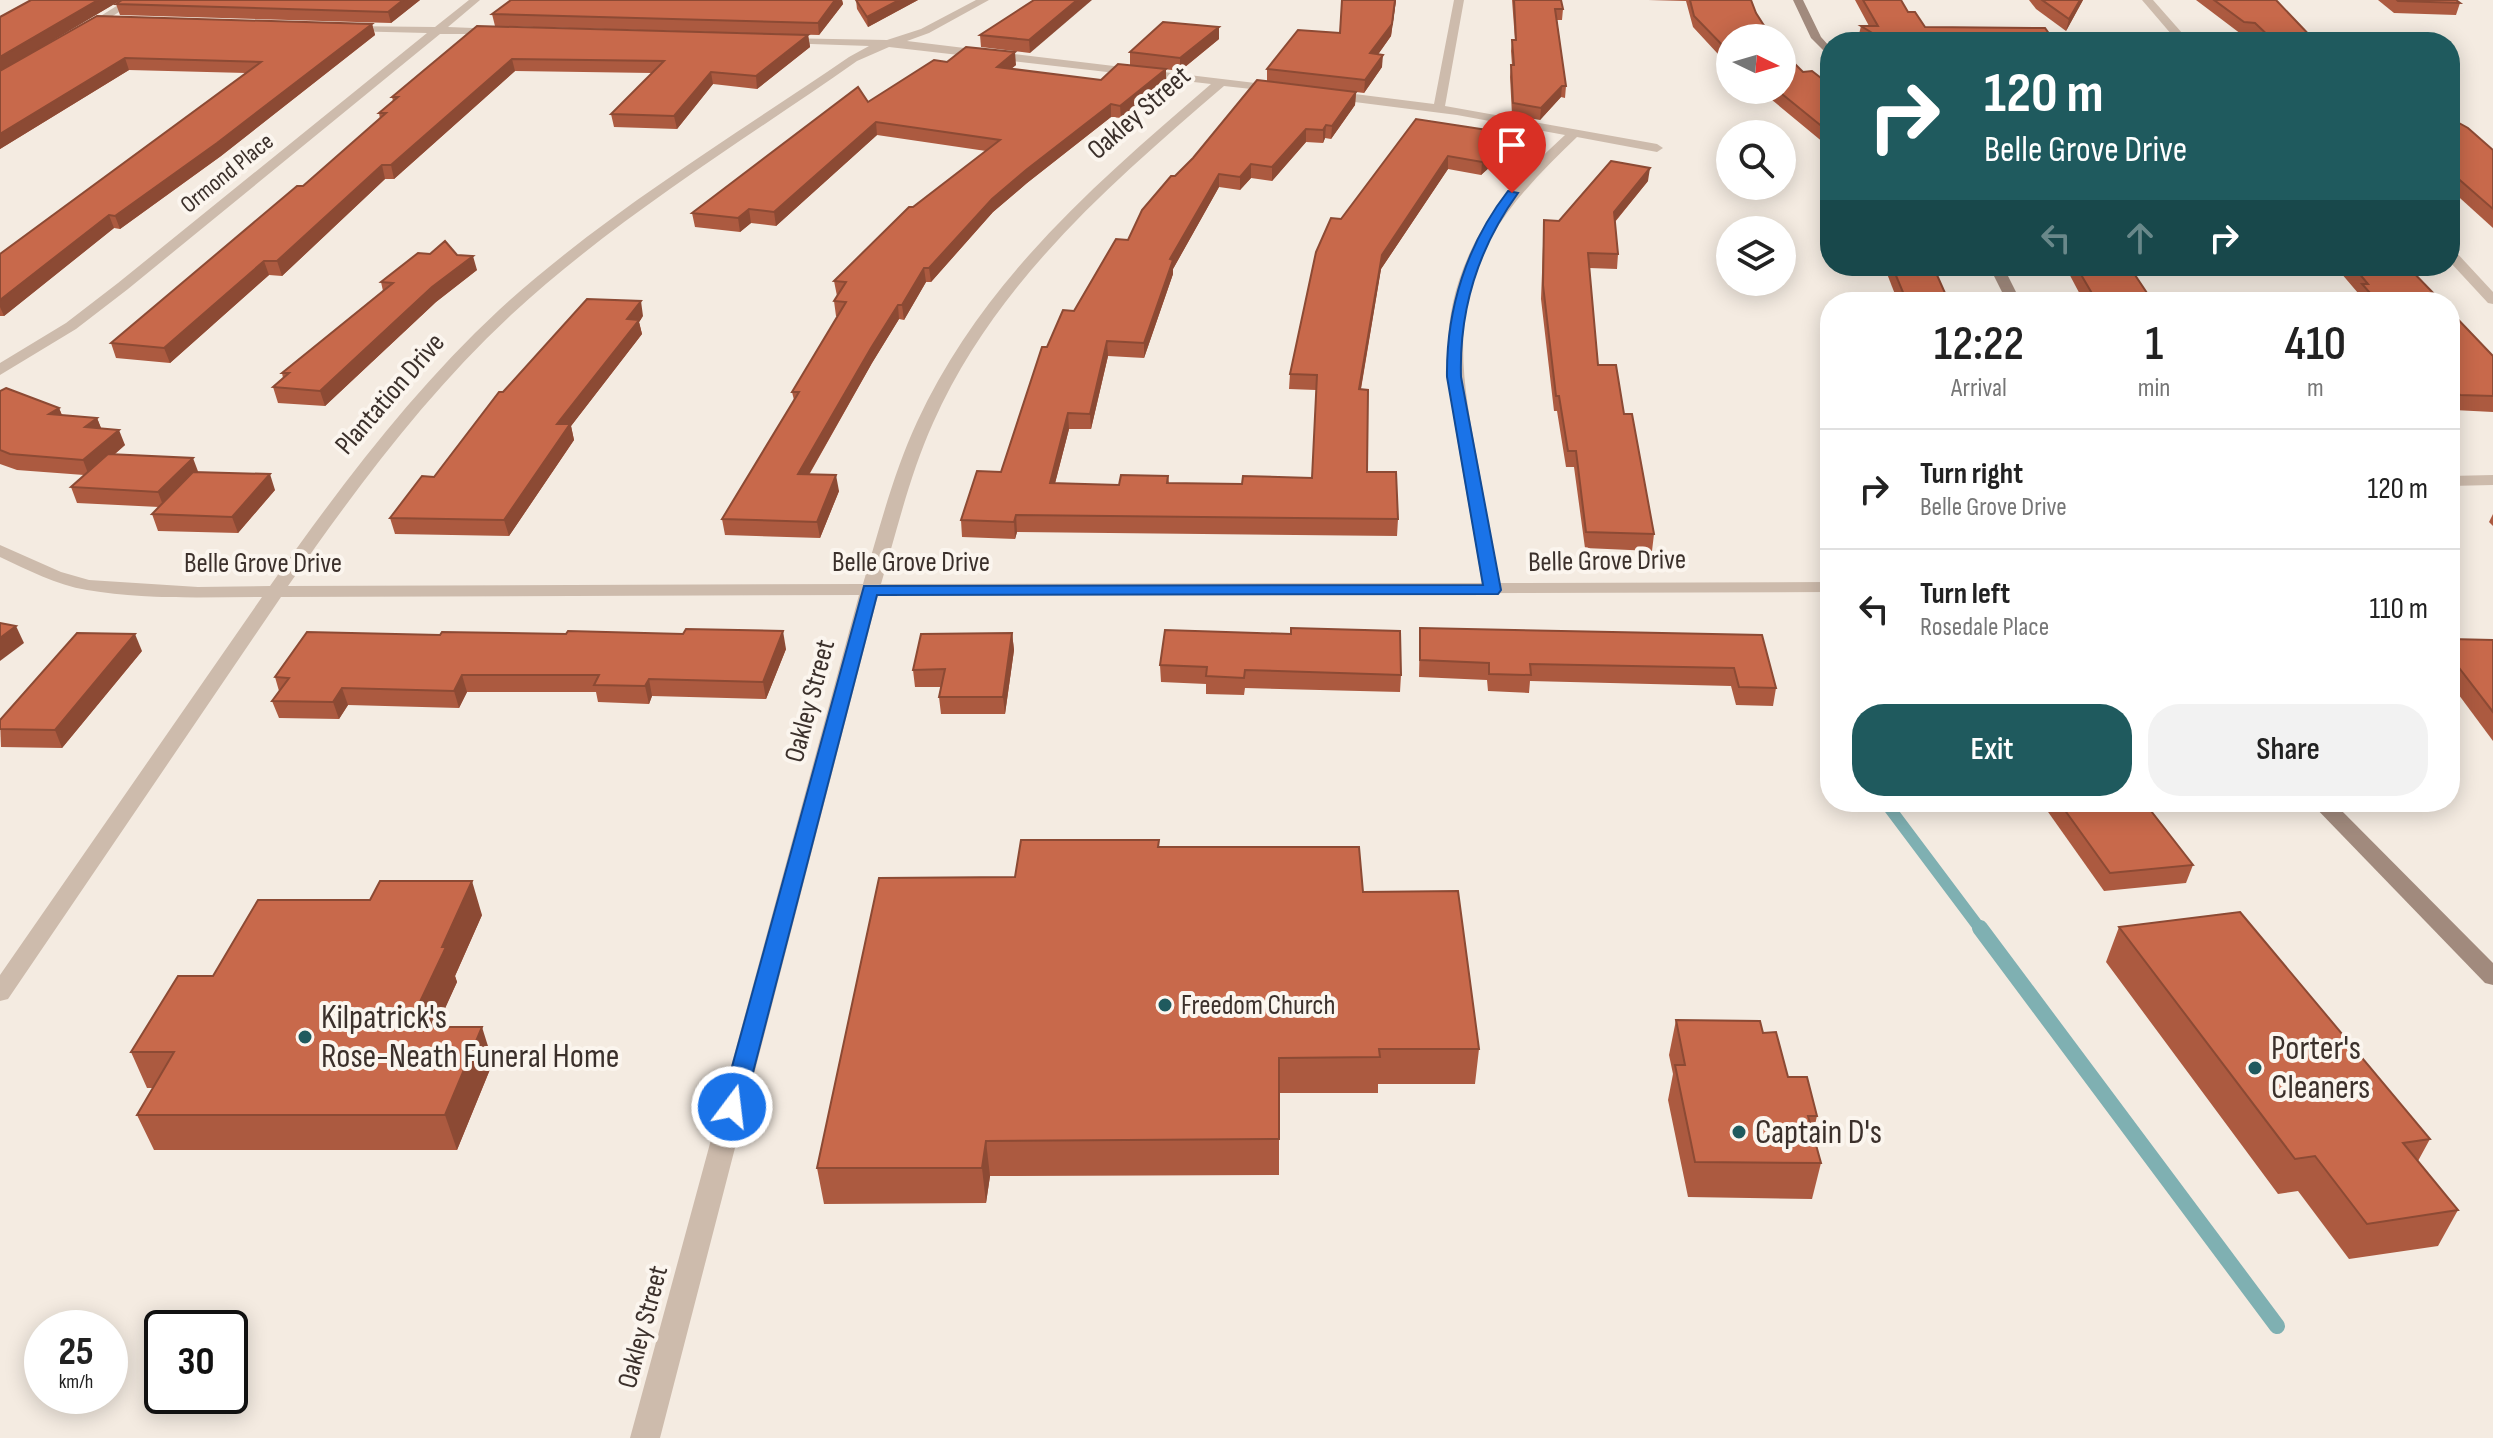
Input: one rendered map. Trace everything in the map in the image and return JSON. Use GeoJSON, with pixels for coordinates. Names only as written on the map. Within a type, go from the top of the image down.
{"type":"FeatureCollection","features":[{"type":"Feature","properties":{"kind":"street"},"geometry":{"type":"LineString","coordinates":[[74,36],[133,0]]}},
{"type":"Feature","properties":{"kind":"street","name":"Ormond Place"},"geometry":{"type":"LineString","coordinates":[[0,370],[71,326],[475,0]]}},
{"type":"Feature","properties":{"kind":"street","name":"Plantation Drive"},"geometry":{"type":"LineString","coordinates":[[0,993],[321,525],[388,438],[453,365],[506,312],[645,199],[853,59],[925,31],[984,0]]}},
{"type":"Feature","properties":{"kind":"street"},"geometry":{"type":"LineString","coordinates":[[1439,108],[1459,0]]}},
{"type":"Feature","properties":{"kind":"street"},"geometry":{"type":"LineString","coordinates":[[1798,0],[1820,43]]}},
{"type":"Feature","properties":{"kind":"street"},"geometry":{"type":"LineString","coordinates":[[2147,0],[2175,32]]}},
{"type":"Feature","properties":{"kind":"street"},"geometry":{"type":"LineString","coordinates":[[99,21],[129,22]]}},
{"type":"Feature","properties":{"kind":"street"},"geometry":{"type":"LineString","coordinates":[[330,27],[516,33]]}},
{"type":"Feature","properties":{"kind":"street"},"geometry":{"type":"LineString","coordinates":[[764,40],[888,43],[1295,90]]}},
{"type":"Feature","properties":{"kind":"street","name":"Oakley Street"},"geometry":{"type":"LineString","coordinates":[[645,1438],[870,590],[900,489],[924,423],[942,385],[984,317],[1027,260],[1073,211],[1221,82]]}},
{"type":"Feature","properties":{"kind":"street"},"geometry":{"type":"LineString","coordinates":[[1324,94],[1439,108],[1657,148]]}},
{"type":"Feature","properties":{"kind":"street"},"geometry":{"type":"LineString","coordinates":[[1492,590],[1454,377],[1453,344],[1459,309],[1468,275],[1494,218],[1534,170],[1574,133]]}},
{"type":"Feature","properties":{"kind":"street"},"geometry":{"type":"LineString","coordinates":[[2460,265],[2493,300]]}},
{"type":"Feature","properties":{"kind":"street"},"geometry":{"type":"LineString","coordinates":[[2460,481],[2493,480]]}},
{"type":"Feature","properties":{"kind":"street","name":"Belle Grove Drive"},"geometry":{"type":"LineString","coordinates":[[0,550],[55,576],[88,585],[132,590],[1820,587]]}},
{"type":"Feature","properties":{"kind":"street"},"geometry":{"type":"LineString","coordinates":[[2331,812],[2493,977]]}},
{"type":"Feature","properties":{"kind":"building"},"geometry":{"type":"Polygon","coordinates":[[[31,0],[98,0],[0,57],[0,17],[31,0]]]}},
{"type":"Feature","properties":{"kind":"building"},"geometry":{"type":"Polygon","coordinates":[[[122,0],[403,0],[388,12],[116,4],[122,0]]]}},
{"type":"Feature","properties":{"kind":"building"},"geometry":{"type":"Polygon","coordinates":[[[511,0],[835,0],[818,23],[492,14],[511,0]]]}},
{"type":"Feature","properties":{"kind":"building"},"geometry":{"type":"Polygon","coordinates":[[[856,0],[899,0],[867,17],[856,0]]]}},
{"type":"Feature","properties":{"kind":"building"},"geometry":{"type":"Polygon","coordinates":[[[1034,0],[1077,0],[1029,40],[980,35],[1034,0]]]}},
{"type":"Feature","properties":{"kind":"building"},"geometry":{"type":"Polygon","coordinates":[[[1342,0],[1395,0],[1392,24],[1370,53],[1383,55],[1365,80],[1267,69],[1298,30],[1340,33],[1342,0]]]}},
{"type":"Feature","properties":{"kind":"building"},"geometry":{"type":"Polygon","coordinates":[[[1514,0],[1561,0],[1563,9],[1555,9],[1566,86],[1562,86],[1541,108],[1513,103],[1514,0]]]}},
{"type":"Feature","properties":{"kind":"building"},"geometry":{"type":"Polygon","coordinates":[[[1690,0],[1751,0],[1763,24],[1716,24],[1716,39],[1694,16],[1690,0]]]}},
{"type":"Feature","properties":{"kind":"building"},"geometry":{"type":"Polygon","coordinates":[[[1863,0],[1901,0],[1908,12],[1915,12],[1925,27],[2045,28],[2048,32],[1871,32],[1861,26],[1878,26],[1863,0]]]}},
{"type":"Feature","properties":{"kind":"building"},"geometry":{"type":"Polygon","coordinates":[[[2042,0],[2080,0],[2069,19],[2042,0]]]}},
{"type":"Feature","properties":{"kind":"building"},"geometry":{"type":"Polygon","coordinates":[[[2214,0],[2276,0],[2306,32],[2264,32],[2255,23],[2244,22],[2214,0]]]}},
{"type":"Feature","properties":{"kind":"building"},"geometry":{"type":"Polygon","coordinates":[[[2456,0],[2460,3],[2398,1],[2456,0]]]}},
{"type":"Feature","properties":{"kind":"building"},"geometry":{"type":"Polygon","coordinates":[[[97,16],[372,24],[217,143],[115,216],[109,215],[0,300],[0,254],[261,62],[125,58],[0,134],[0,71],[97,16]]]}},
{"type":"Feature","properties":{"kind":"building"},"geometry":{"type":"Polygon","coordinates":[[[1163,22],[1219,27],[1180,58],[1130,52],[1163,22]]]}},
{"type":"Feature","properties":{"kind":"building"},"geometry":{"type":"Polygon","coordinates":[[[477,26],[808,35],[756,76],[711,72],[674,116],[611,114],[664,61],[512,59],[391,165],[382,165],[277,261],[264,261],[164,348],[111,343],[297,186],[303,186],[386,113],[379,113],[398,97],[392,97],[477,26]]]}},
{"type":"Feature","properties":{"kind":"building"},"geometry":{"type":"Polygon","coordinates":[[[966,47],[1015,52],[997,67],[1101,80],[1118,64],[1166,69],[1120,106],[1111,104],[1026,170],[992,199],[929,268],[924,268],[871,348],[798,474],[836,475],[817,522],[722,519],[799,392],[792,392],[846,302],[834,301],[846,282],[834,281],[909,207],[1000,140],[876,122],[774,212],[749,209],[738,218],[692,213],[858,87],[868,102],[934,60],[947,62],[966,47]]]}},
{"type":"Feature","properties":{"kind":"building"},"geometry":{"type":"Polygon","coordinates":[[[1796,65],[1803,72],[1812,71],[1820,77],[1820,125],[1794,104],[1796,65]]]}},
{"type":"Feature","properties":{"kind":"building"},"geometry":{"type":"Polygon","coordinates":[[[1257,80],[1356,92],[1332,126],[1326,125],[1323,130],[1306,129],[1272,167],[1251,164],[1240,177],[1219,174],[1170,259],[1173,260],[1144,343],[1107,341],[1090,414],[1068,413],[1050,483],[1119,485],[1121,475],[1168,476],[1167,483],[1242,484],[1243,476],[1312,478],[1317,375],[1290,374],[1316,252],[1331,218],[1341,219],[1416,119],[1513,134],[1482,162],[1448,156],[1382,255],[1359,389],[1368,390],[1367,472],[1396,472],[1398,519],[1016,515],[1014,522],[961,520],[977,471],[1001,472],[1042,347],[1047,347],[1063,310],[1074,311],[1116,239],[1128,240],[1142,210],[1171,176],[1175,176],[1193,158],[1257,80]]]}},
{"type":"Feature","properties":{"kind":"building"},"geometry":{"type":"Polygon","coordinates":[[[2460,124],[2493,150],[2493,209],[2460,180],[2460,124]]]}},
{"type":"Feature","properties":{"kind":"building"},"geometry":{"type":"Polygon","coordinates":[[[1611,161],[1650,168],[1614,212],[1618,254],[1588,253],[1598,365],[1616,365],[1624,414],[1632,414],[1654,534],[1586,532],[1576,451],[1568,451],[1559,396],[1556,396],[1543,285],[1544,220],[1559,221],[1611,161]]]}},
{"type":"Feature","properties":{"kind":"building"},"geometry":{"type":"Polygon","coordinates":[[[445,241],[457,255],[473,256],[432,287],[320,391],[273,387],[289,373],[282,373],[393,283],[381,282],[418,253],[430,254],[445,241]]]}},
{"type":"Feature","properties":{"kind":"building"},"geometry":{"type":"Polygon","coordinates":[[[1896,276],[1937,276],[1945,292],[1903,292],[1896,276]]]}},
{"type":"Feature","properties":{"kind":"building"},"geometry":{"type":"Polygon","coordinates":[[[2082,276],[2136,276],[2146,292],[2091,292],[2082,276]]]}},
{"type":"Feature","properties":{"kind":"building"},"geometry":{"type":"Polygon","coordinates":[[[2361,276],[2417,276],[2432,292],[2369,292],[2362,284],[2368,284],[2361,276]]]}},
{"type":"Feature","properties":{"kind":"building"},"geometry":{"type":"Polygon","coordinates":[[[587,299],[641,301],[627,319],[639,320],[557,424],[570,424],[504,520],[390,518],[422,476],[434,477],[499,392],[503,392],[587,299]]]}},
{"type":"Feature","properties":{"kind":"building"},"geometry":{"type":"Polygon","coordinates":[[[2460,321],[2493,356],[2493,396],[2460,395],[2460,321]]]}},
{"type":"Feature","properties":{"kind":"building"},"geometry":{"type":"Polygon","coordinates":[[[6,388],[59,408],[49,414],[97,418],[85,427],[119,430],[83,460],[10,454],[0,450],[0,391],[6,388]]]}},
{"type":"Feature","properties":{"kind":"building"},"geometry":{"type":"Polygon","coordinates":[[[108,454],[193,458],[158,492],[71,487],[108,454]]]}},
{"type":"Feature","properties":{"kind":"building"},"geometry":{"type":"Polygon","coordinates":[[[193,472],[270,474],[232,517],[152,514],[193,472]]]}},
{"type":"Feature","properties":{"kind":"building"},"geometry":{"type":"Polygon","coordinates":[[[0,623],[16,626],[0,638],[0,623]]]}},
{"type":"Feature","properties":{"kind":"building"},"geometry":{"type":"Polygon","coordinates":[[[1291,628],[1400,631],[1401,675],[1245,670],[1244,678],[1206,676],[1207,667],[1160,665],[1165,630],[1291,634],[1291,628]]]}},
{"type":"Feature","properties":{"kind":"building"},"geometry":{"type":"Polygon","coordinates":[[[1420,628],[1762,635],[1776,688],[1739,687],[1734,668],[1530,664],[1531,675],[1489,674],[1489,663],[1420,660],[1420,628]]]}},
{"type":"Feature","properties":{"kind":"building"},"geometry":{"type":"Polygon","coordinates":[[[686,629],[783,631],[763,682],[649,679],[645,686],[594,685],[599,675],[462,675],[454,691],[342,688],[333,702],[272,701],[289,678],[275,677],[307,632],[683,634],[686,629]]]}},
{"type":"Feature","properties":{"kind":"building"},"geometry":{"type":"Polygon","coordinates":[[[77,633],[135,634],[55,730],[0,729],[0,720],[77,633]]]}},
{"type":"Feature","properties":{"kind":"building"},"geometry":{"type":"Polygon","coordinates":[[[1012,633],[1003,697],[939,697],[945,669],[913,670],[921,634],[1012,633]]]}},
{"type":"Feature","properties":{"kind":"building"},"geometry":{"type":"Polygon","coordinates":[[[2460,639],[2493,640],[2493,712],[2460,669],[2460,639]]]}},
{"type":"Feature","properties":{"kind":"building"},"geometry":{"type":"Polygon","coordinates":[[[2066,812],[2152,812],[2193,865],[2110,873],[2066,812]]]}},
{"type":"Feature","properties":{"kind":"building","name":"Freedom Church"},"geometry":{"type":"Polygon","coordinates":[[[1021,840],[1159,840],[1158,847],[1359,847],[1363,892],[1458,891],[1479,1049],[1379,1049],[1380,1057],[1279,1058],[1279,1139],[986,1141],[982,1168],[817,1168],[879,878],[1015,877],[1021,840]]]}},
{"type":"Feature","properties":{"kind":"building","name":"Kilpatrick's Rose-Neath Funeral Home"},"geometry":{"type":"Polygon","coordinates":[[[380,881],[472,881],[442,947],[446,947],[408,1027],[482,1027],[445,1115],[137,1115],[174,1052],[131,1052],[178,976],[213,976],[258,900],[370,900],[380,881]]]}},
{"type":"Feature","properties":{"kind":"building","name":"Porter's Cleaners"},"geometry":{"type":"Polygon","coordinates":[[[2240,912],[2430,1139],[2403,1143],[2458,1210],[2367,1224],[2315,1156],[2295,1159],[2119,927],[2240,912]]]}},
{"type":"Feature","properties":{"kind":"building","name":"Captain D's"},"geometry":{"type":"Polygon","coordinates":[[[1676,1020],[1760,1021],[1763,1033],[1776,1032],[1788,1077],[1807,1077],[1817,1116],[1808,1116],[1821,1163],[1695,1162],[1675,1065],[1685,1065],[1676,1020]]]}},
{"type":"Feature","properties":{"kind":"waterway"},"geometry":{"type":"LineString","coordinates":[[1892,812],[1981,930]]}},
{"type":"Feature","properties":{"kind":"waterway"},"geometry":{"type":"LineString","coordinates":[[1980,928],[2277,1326]]}},
{"type":"Feature","properties":{"kind":"place","name":"Freedom Church"},"geometry":{"type":"Point","coordinates":[1165,1005]}},
{"type":"Feature","properties":{"kind":"place","name":"Kilpatrick's Rose-Neath Funeral Home"},"geometry":{"type":"Point","coordinates":[305,1037]}},
{"type":"Feature","properties":{"kind":"place","name":"Porter's Cleaners"},"geometry":{"type":"Point","coordinates":[2255,1068]}},
{"type":"Feature","properties":{"kind":"place","name":"Captain D's"},"geometry":{"type":"Point","coordinates":[1739,1132]}},
{"type":"Feature","properties":{"kind":"route"},"geometry":{"type":"LineString","coordinates":[[732,1107],[870,590],[1492,590],[1454,377],[1453,344],[1468,275],[1479,246],[1512,193]]}}]}
